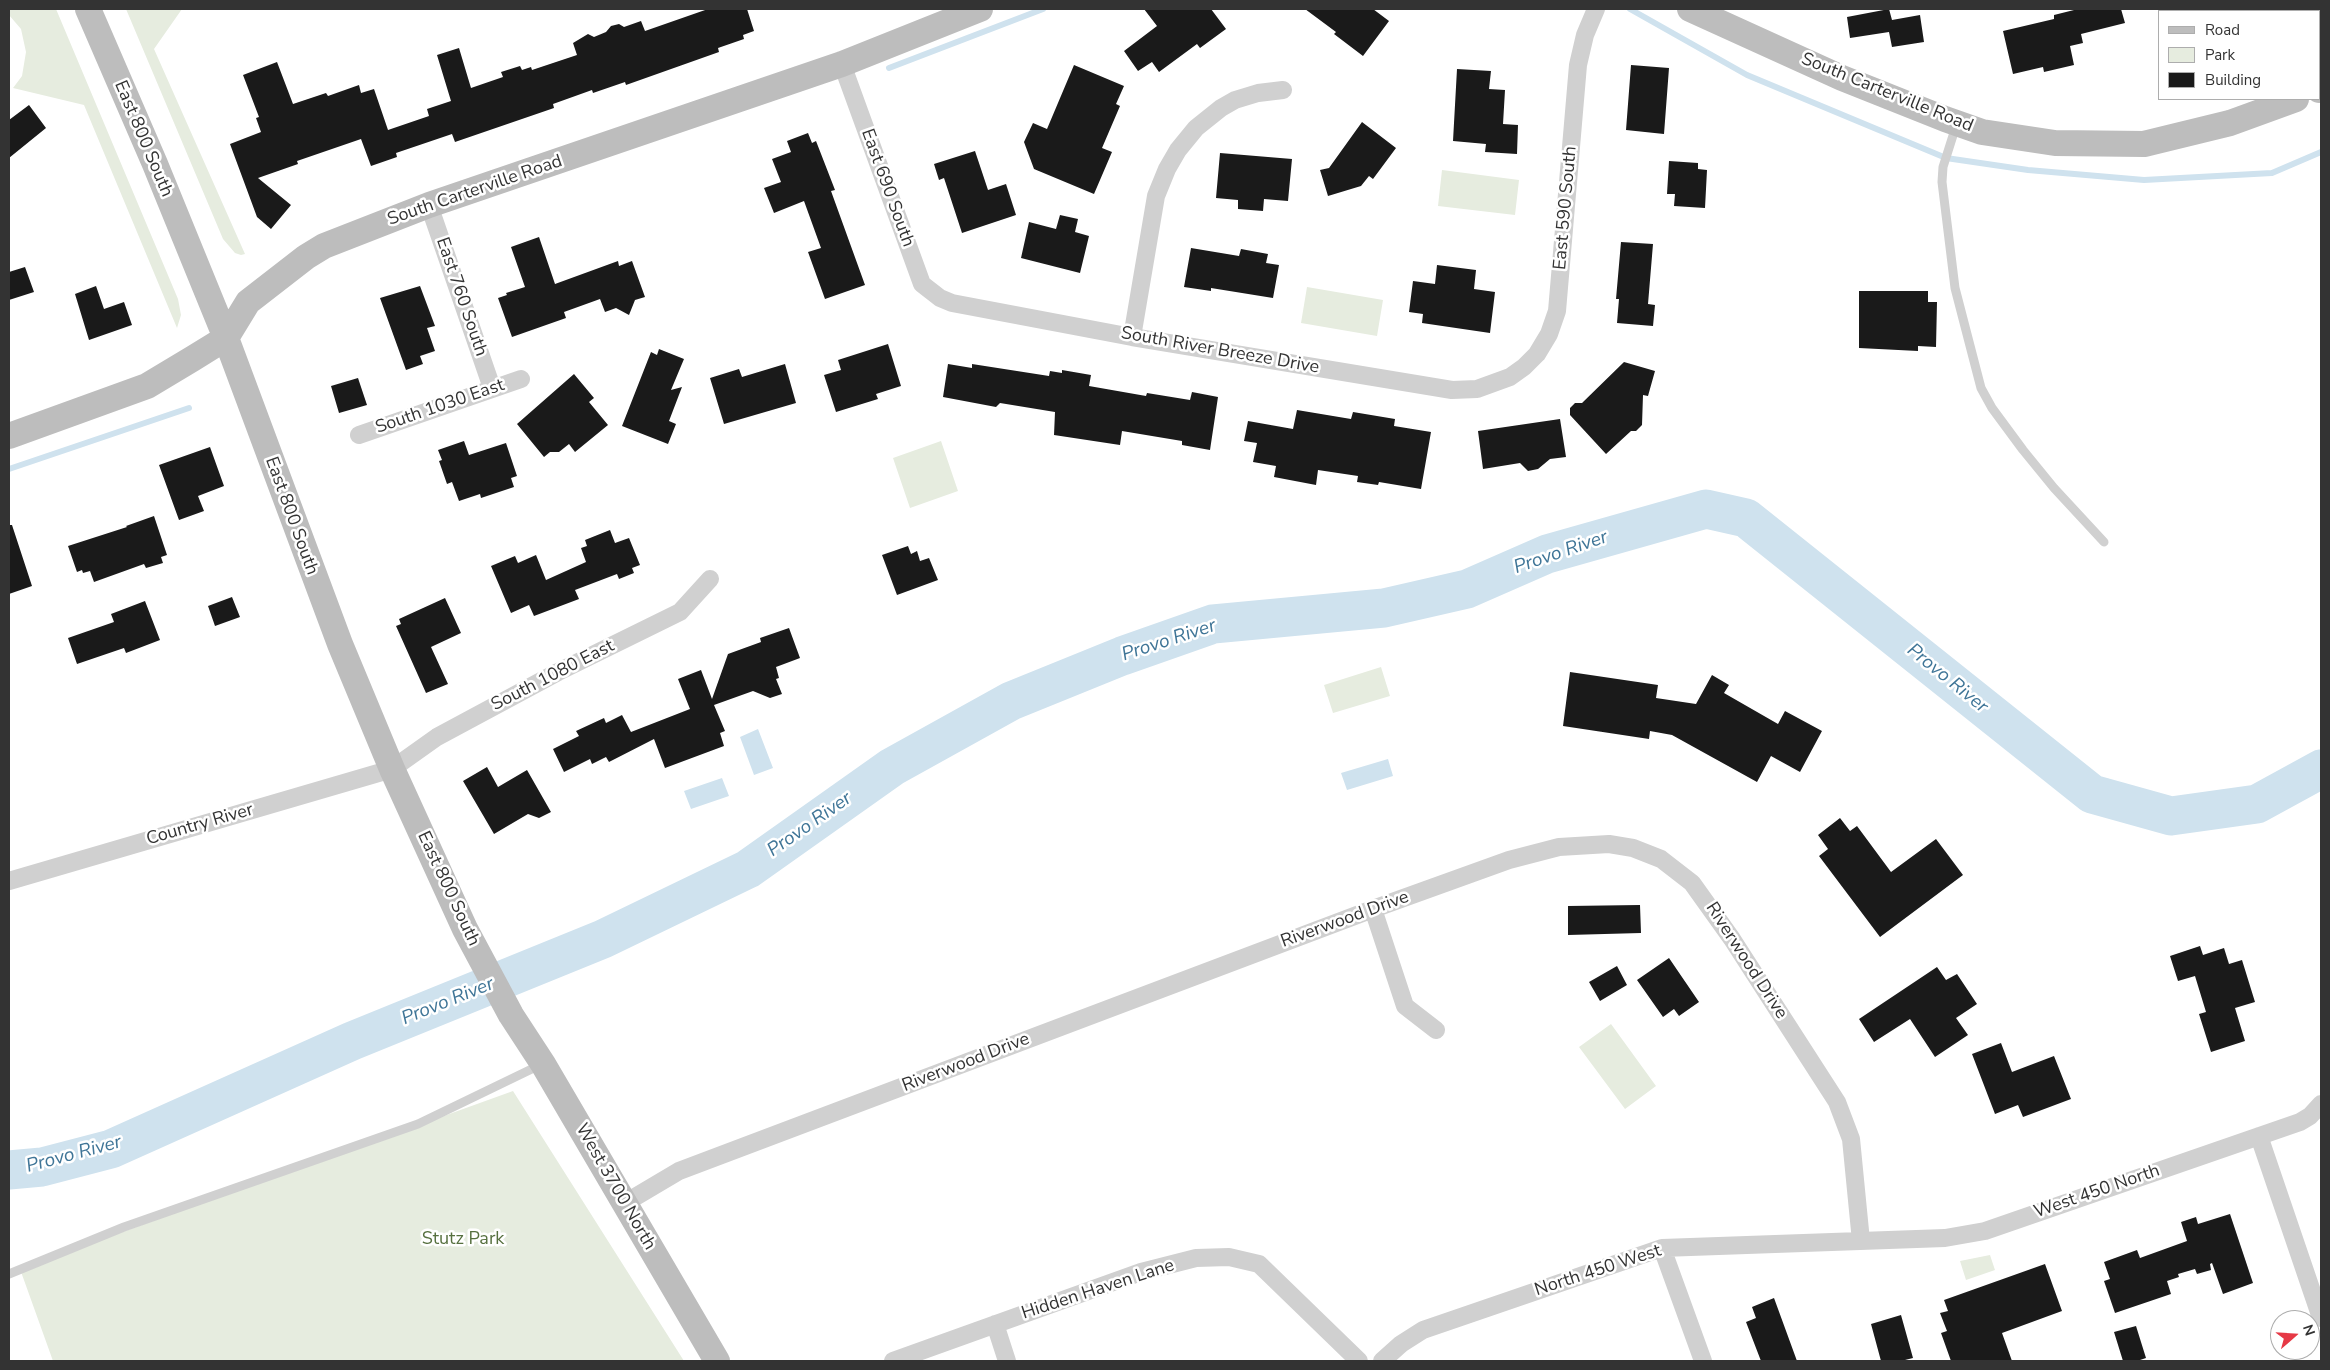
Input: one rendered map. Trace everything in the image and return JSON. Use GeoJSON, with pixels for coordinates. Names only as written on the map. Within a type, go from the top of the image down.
{"type":"FeatureCollection","features":[{"type":"Feature","properties":{"kind":"street","name":"East 800 South"},"geometry":{"type":"LineString","coordinates":[[88,9],[155,164],[226,338],[330,621],[392,769],[465,929],[511,1015]]}},
{"type":"Feature","properties":{"kind":"street","name":"South Carterville Road"},"geometry":{"type":"LineString","coordinates":[[9,436],[147,386],[226,338],[248,302],[306,257],[324,246],[429,205],[842,64],[980,9]]}},
{"type":"Feature","properties":{"kind":"street","name":"East 590 South"},"geometry":{"type":"LineString","coordinates":[[1495,384],[1524,367],[1537,354],[1549,334],[1557,311],[1578,66],[1585,35],[1596,9]]}},
{"type":"Feature","properties":{"kind":"street","name":"South Carterville Road"},"geometry":{"type":"LineString","coordinates":[[1690,9],[1842,78],[1982,132],[2055,143],[2144,144],[2230,123],[2293,100]]}},
{"type":"Feature","properties":{"kind":"street","name":"East 690 South"},"geometry":{"type":"LineString","coordinates":[[842,64],[922,284],[930,292],[946,301]]}},
{"type":"Feature","properties":{"kind":"street"},"geometry":{"type":"LineString","coordinates":[[1132,336],[1156,196],[1167,169],[1178,150],[1196,128],[1221,108],[1235,100],[1258,93],[1283,90]]}},
{"type":"Feature","properties":{"kind":"street","name":"East 760 South"},"geometry":{"type":"LineString","coordinates":[[429,205],[492,388]]}},
{"type":"Feature","properties":{"kind":"street","name":"South River Breeze Drive"},"geometry":{"type":"LineString","coordinates":[[946,301],[1132,336],[1452,390],[1477,389],[1495,384]]}},
{"type":"Feature","properties":{"kind":"street","name":"South 1030 East"},"geometry":{"type":"LineString","coordinates":[[359,434],[521,379]]}},
{"type":"Feature","properties":{"kind":"street","name":"South 1080 East"},"geometry":{"type":"LineString","coordinates":[[392,769],[438,737],[558,672],[680,612],[710,579]]}},
{"type":"Feature","properties":{"kind":"street","name":"Country River"},"geometry":{"type":"LineString","coordinates":[[9,881],[392,769]]}},
{"type":"Feature","properties":{"kind":"street","name":"Riverwood Drive"},"geometry":{"type":"LineString","coordinates":[[625,1203],[679,1171],[1373,909],[1509,860],[1559,847],[1610,844],[1633,848],[1661,859],[1678,870],[1692,883],[1704,898],[1837,1102],[1851,1139],[1861,1241]]}},
{"type":"Feature","properties":{"kind":"street"},"geometry":{"type":"LineString","coordinates":[[1373,909],[1405,1006],[1436,1030]]}},
{"type":"Feature","properties":{"kind":"street","name":"West 3700 North"},"geometry":{"type":"LineString","coordinates":[[511,1015],[543,1064],[717,1361]]}},
{"type":"Feature","properties":{"kind":"street","name":"West 450 North"},"geometry":{"type":"LineString","coordinates":[[1861,1241],[1945,1238],[1985,1231],[2300,1122],[2310,1116],[2321,1104]]}},
{"type":"Feature","properties":{"kind":"street"},"geometry":{"type":"LineString","coordinates":[[2258,1136],[2321,1318]]}},
{"type":"Feature","properties":{"kind":"street","name":"North 450 West"},"geometry":{"type":"LineString","coordinates":[[1382,1361],[1401,1344],[1423,1330],[1662,1248],[1861,1241]]}},
{"type":"Feature","properties":{"kind":"street"},"geometry":{"type":"LineString","coordinates":[[1662,1248],[1703,1361]]}},
{"type":"Feature","properties":{"kind":"street","name":"Hidden Haven Lane"},"geometry":{"type":"LineString","coordinates":[[894,1361],[1141,1272],[1196,1258],[1229,1257],[1259,1264],[1359,1361]]}},
{"type":"Feature","properties":{"kind":"street"},"geometry":{"type":"LineString","coordinates":[[995,1324],[1008,1361]]}},
{"type":"Feature","properties":{"kind":"lane"},"geometry":{"type":"LineString","coordinates":[[1957,123],[1943,167],[1942,182],[1955,288],[1981,388],[1992,408],[2023,450],[2054,488],[2104,542]]}},
{"type":"Feature","properties":{"kind":"lane"},"geometry":{"type":"LineString","coordinates":[[9,1274],[124,1227],[418,1124],[543,1064]]}},
{"type":"Feature","properties":{"kind":"green space"},"geometry":{"type":"Polygon","coordinates":[[[9,9],[56,9],[178,299],[181,315],[177,328],[84,105],[13,88],[22,76],[26,52],[21,29],[9,15],[9,9]]]}},
{"type":"Feature","properties":{"kind":"green space"},"geometry":{"type":"Polygon","coordinates":[[[126,9],[182,9],[154,49],[245,254],[235,253],[223,239],[126,9]]]}},
{"type":"Feature","properties":{"kind":"green space"},"geometry":{"type":"Polygon","coordinates":[[[1442,170],[1519,180],[1515,215],[1438,206],[1442,170]]]}},
{"type":"Feature","properties":{"kind":"green space"},"geometry":{"type":"Polygon","coordinates":[[[1307,287],[1383,300],[1377,336],[1301,323],[1307,287]]]}},
{"type":"Feature","properties":{"kind":"green space"},"geometry":{"type":"Polygon","coordinates":[[[941,441],[958,491],[910,508],[893,458],[941,441]]]}},
{"type":"Feature","properties":{"kind":"green space"},"geometry":{"type":"Polygon","coordinates":[[[1381,667],[1390,696],[1333,713],[1324,685],[1381,667]]]}},
{"type":"Feature","properties":{"kind":"green space"},"geometry":{"type":"Polygon","coordinates":[[[1611,1024],[1656,1086],[1625,1109],[1579,1047],[1611,1024]]]}},
{"type":"Feature","properties":{"kind":"green space","name":"Stutz Park"},"geometry":{"type":"Polygon","coordinates":[[[513,1091],[684,1361],[53,1361],[20,1269],[513,1091]]]}},
{"type":"Feature","properties":{"kind":"green space"},"geometry":{"type":"Polygon","coordinates":[[[1990,1255],[1995,1270],[1966,1280],[1960,1261],[1990,1255]]]}},
{"type":"Feature","properties":{"kind":"water"},"geometry":{"type":"Polygon","coordinates":[[[758,729],[773,768],[754,775],[740,737],[758,729]]]}},
{"type":"Feature","properties":{"kind":"water"},"geometry":{"type":"Polygon","coordinates":[[[1388,759],[1393,776],[1347,790],[1341,773],[1388,759]]]}},
{"type":"Feature","properties":{"kind":"water"},"geometry":{"type":"Polygon","coordinates":[[[722,778],[729,796],[691,809],[684,791],[722,778]]]}},
{"type":"Feature","properties":{"kind":"building"},"geometry":{"type":"Polygon","coordinates":[[[708,9],[747,9],[754,31],[743,35],[744,39],[718,48],[719,52],[626,85],[625,82],[593,93],[592,90],[553,104],[554,108],[455,142],[452,134],[396,153],[397,157],[371,166],[361,139],[297,161],[298,164],[258,178],[291,205],[271,229],[257,217],[230,144],[261,132],[256,118],[259,117],[243,75],[277,62],[293,104],[326,93],[328,96],[359,85],[361,93],[374,89],[388,130],[429,116],[427,109],[451,101],[437,55],[459,48],[471,88],[503,77],[501,72],[520,66],[522,70],[531,67],[532,70],[577,55],[573,43],[588,34],[594,37],[606,32],[611,26],[619,24],[624,27],[641,21],[645,31],[708,9]]]}},
{"type":"Feature","properties":{"kind":"building"},"geometry":{"type":"Polygon","coordinates":[[[1144,9],[1211,9],[1226,29],[1200,48],[1197,44],[1159,72],[1152,62],[1138,71],[1124,51],[1157,26],[1144,9]]]}},
{"type":"Feature","properties":{"kind":"building"},"geometry":{"type":"Polygon","coordinates":[[[1305,9],[1373,9],[1389,21],[1363,56],[1334,34],[1336,32],[1305,9]]]}},
{"type":"Feature","properties":{"kind":"building"},"geometry":{"type":"Polygon","coordinates":[[[1889,9],[1892,20],[1920,15],[1924,42],[1892,47],[1889,32],[1850,38],[1847,17],[1889,9]]]}},
{"type":"Feature","properties":{"kind":"building"},"geometry":{"type":"Polygon","coordinates":[[[2078,9],[2121,9],[2125,23],[2081,34],[2083,43],[2070,46],[2074,65],[2044,72],[2043,67],[2013,74],[2003,31],[2054,19],[2054,15],[2078,9]]]}},
{"type":"Feature","properties":{"kind":"building"},"geometry":{"type":"Polygon","coordinates":[[[1074,65],[1124,86],[1116,104],[1120,106],[1102,148],[1112,152],[1094,194],[1034,169],[1024,142],[1033,123],[1047,129],[1074,65]]]}},
{"type":"Feature","properties":{"kind":"building"},"geometry":{"type":"Polygon","coordinates":[[[1631,65],[1669,68],[1664,134],[1626,130],[1631,65]]]}},
{"type":"Feature","properties":{"kind":"building"},"geometry":{"type":"Polygon","coordinates":[[[1457,69],[1491,71],[1489,89],[1505,90],[1503,124],[1518,125],[1517,154],[1485,152],[1486,144],[1453,141],[1457,69]]]}},
{"type":"Feature","properties":{"kind":"building"},"geometry":{"type":"Polygon","coordinates":[[[29,105],[46,128],[9,158],[9,120],[29,105]]]}},
{"type":"Feature","properties":{"kind":"building"},"geometry":{"type":"Polygon","coordinates":[[[1362,122],[1396,148],[1373,179],[1369,176],[1361,186],[1328,196],[1320,170],[1329,168],[1362,122]]]}},
{"type":"Feature","properties":{"kind":"building"},"geometry":{"type":"Polygon","coordinates":[[[808,133],[812,143],[816,141],[835,190],[831,191],[865,285],[825,299],[808,252],[821,248],[804,201],[774,213],[764,188],[781,182],[772,159],[791,152],[787,141],[808,133]]]}},
{"type":"Feature","properties":{"kind":"building"},"geometry":{"type":"Polygon","coordinates":[[[975,151],[988,190],[1006,184],[1016,215],[962,233],[944,178],[939,180],[934,164],[975,151]]]}},
{"type":"Feature","properties":{"kind":"building"},"geometry":{"type":"Polygon","coordinates":[[[1220,153],[1292,159],[1288,201],[1264,199],[1263,211],[1238,209],[1238,200],[1216,198],[1220,153]]]}},
{"type":"Feature","properties":{"kind":"building"},"geometry":{"type":"Polygon","coordinates":[[[1669,161],[1698,163],[1698,169],[1707,170],[1705,208],[1674,206],[1675,194],[1667,194],[1669,161]]]}},
{"type":"Feature","properties":{"kind":"building"},"geometry":{"type":"Polygon","coordinates":[[[1060,215],[1078,219],[1075,232],[1089,236],[1080,273],[1021,258],[1029,222],[1056,229],[1060,215]]]}},
{"type":"Feature","properties":{"kind":"building"},"geometry":{"type":"Polygon","coordinates":[[[539,237],[555,284],[618,261],[619,266],[632,261],[645,297],[635,300],[629,315],[616,308],[605,312],[600,299],[564,312],[566,318],[512,337],[498,298],[507,295],[506,293],[525,287],[511,247],[539,237]]]}},
{"type":"Feature","properties":{"kind":"building"},"geometry":{"type":"Polygon","coordinates":[[[1621,242],[1653,244],[1648,304],[1655,305],[1653,326],[1617,323],[1619,299],[1616,299],[1621,242]]]}},
{"type":"Feature","properties":{"kind":"building"},"geometry":{"type":"Polygon","coordinates":[[[1191,248],[1239,256],[1241,249],[1268,254],[1266,263],[1279,265],[1273,298],[1211,288],[1211,291],[1184,287],[1191,248]]]}},
{"type":"Feature","properties":{"kind":"building"},"geometry":{"type":"Polygon","coordinates":[[[1437,265],[1476,270],[1474,289],[1495,292],[1490,333],[1422,323],[1423,314],[1409,312],[1413,281],[1435,284],[1437,265]]]}},
{"type":"Feature","properties":{"kind":"building"},"geometry":{"type":"Polygon","coordinates":[[[25,267],[34,292],[9,300],[9,272],[25,267]]]}},
{"type":"Feature","properties":{"kind":"building"},"geometry":{"type":"Polygon","coordinates":[[[96,286],[104,309],[124,302],[132,325],[89,340],[75,294],[96,286]]]}},
{"type":"Feature","properties":{"kind":"building"},"geometry":{"type":"Polygon","coordinates":[[[420,286],[435,326],[427,328],[435,351],[420,356],[423,364],[406,370],[380,298],[420,286]]]}},
{"type":"Feature","properties":{"kind":"building"},"geometry":{"type":"Polygon","coordinates":[[[1859,291],[1928,291],[1928,302],[1937,302],[1936,347],[1918,346],[1918,351],[1859,348],[1859,291]]]}},
{"type":"Feature","properties":{"kind":"building"},"geometry":{"type":"Polygon","coordinates":[[[888,344],[901,386],[876,394],[878,399],[836,412],[824,375],[841,370],[838,360],[888,344]]]}},
{"type":"Feature","properties":{"kind":"building"},"geometry":{"type":"Polygon","coordinates":[[[659,349],[684,359],[671,390],[682,387],[669,421],[676,424],[668,444],[622,426],[651,352],[657,355],[659,349]]]}},
{"type":"Feature","properties":{"kind":"building"},"geometry":{"type":"Polygon","coordinates":[[[1624,362],[1655,371],[1648,396],[1643,395],[1642,425],[1636,431],[1631,431],[1606,454],[1570,415],[1570,408],[1575,403],[1582,403],[1624,362]]]}},
{"type":"Feature","properties":{"kind":"building"},"geometry":{"type":"Polygon","coordinates":[[[785,364],[796,403],[724,424],[710,378],[739,369],[742,377],[785,364]]]}},
{"type":"Feature","properties":{"kind":"building"},"geometry":{"type":"Polygon","coordinates":[[[948,364],[972,368],[972,364],[1049,376],[1050,371],[1062,373],[1062,370],[1091,375],[1089,386],[1146,396],[1147,393],[1190,400],[1192,392],[1218,397],[1210,450],[1182,445],[1182,441],[1122,431],[1120,445],[1054,435],[1055,412],[1000,403],[996,407],[943,397],[948,364]]]}},
{"type":"Feature","properties":{"kind":"building"},"geometry":{"type":"Polygon","coordinates":[[[574,374],[594,398],[589,402],[608,425],[575,452],[569,444],[559,452],[550,452],[544,457],[517,424],[574,374]]]}},
{"type":"Feature","properties":{"kind":"building"},"geometry":{"type":"Polygon","coordinates":[[[358,378],[367,405],[339,413],[331,386],[358,378]]]}},
{"type":"Feature","properties":{"kind":"building"},"geometry":{"type":"Polygon","coordinates":[[[1297,410],[1351,419],[1353,412],[1395,419],[1394,426],[1431,432],[1421,489],[1379,482],[1378,485],[1357,482],[1358,476],[1318,470],[1316,485],[1274,477],[1276,466],[1253,462],[1257,443],[1244,441],[1248,421],[1293,429],[1297,410]]]}},
{"type":"Feature","properties":{"kind":"building"},"geometry":{"type":"Polygon","coordinates":[[[1560,419],[1566,457],[1550,459],[1538,469],[1528,471],[1520,463],[1483,469],[1478,431],[1560,419]]]}},
{"type":"Feature","properties":{"kind":"building"},"geometry":{"type":"Polygon","coordinates":[[[464,441],[469,455],[506,443],[517,476],[511,478],[514,487],[481,498],[480,494],[459,501],[452,482],[447,484],[439,461],[442,460],[438,450],[464,441]]]}},
{"type":"Feature","properties":{"kind":"building"},"geometry":{"type":"Polygon","coordinates":[[[210,447],[224,486],[198,496],[204,511],[179,520],[159,465],[210,447]]]}},
{"type":"Feature","properties":{"kind":"building"},"geometry":{"type":"Polygon","coordinates":[[[154,516],[167,555],[161,557],[163,563],[146,568],[144,564],[94,582],[90,571],[83,573],[82,570],[77,572],[68,546],[154,516]]]}},
{"type":"Feature","properties":{"kind":"building"},"geometry":{"type":"Polygon","coordinates":[[[9,525],[12,525],[32,586],[9,594],[9,525]]]}},
{"type":"Feature","properties":{"kind":"building"},"geometry":{"type":"Polygon","coordinates":[[[610,530],[615,543],[629,538],[640,565],[632,568],[634,573],[619,579],[617,574],[575,590],[579,599],[534,616],[529,605],[511,613],[491,566],[515,556],[518,563],[536,555],[546,580],[586,562],[581,548],[587,546],[585,540],[610,530]]]}},
{"type":"Feature","properties":{"kind":"building"},"geometry":{"type":"Polygon","coordinates":[[[908,546],[911,554],[917,551],[920,561],[929,558],[938,580],[897,595],[882,555],[908,546]]]}},
{"type":"Feature","properties":{"kind":"building"},"geometry":{"type":"Polygon","coordinates":[[[232,597],[240,617],[215,626],[208,606],[232,597]]]}},
{"type":"Feature","properties":{"kind":"building"},"geometry":{"type":"Polygon","coordinates":[[[445,598],[461,633],[431,647],[448,684],[426,693],[396,626],[401,624],[399,619],[445,598]]]}},
{"type":"Feature","properties":{"kind":"building"},"geometry":{"type":"Polygon","coordinates":[[[145,601],[160,640],[126,653],[124,648],[77,664],[68,638],[114,622],[111,614],[145,601]]]}},
{"type":"Feature","properties":{"kind":"building"},"geometry":{"type":"Polygon","coordinates":[[[789,628],[800,658],[776,667],[779,678],[776,679],[782,694],[770,698],[753,691],[714,705],[725,731],[720,733],[724,746],[665,768],[654,739],[609,762],[606,757],[592,764],[590,759],[564,772],[553,749],[579,736],[576,731],[604,718],[606,723],[622,715],[631,732],[690,709],[678,679],[701,670],[712,699],[728,654],[761,642],[760,638],[789,628]]]}},
{"type":"Feature","properties":{"kind":"building"},"geometry":{"type":"Polygon","coordinates":[[[1570,672],[1658,685],[1656,698],[1696,704],[1712,675],[1729,685],[1724,693],[1778,724],[1785,711],[1822,731],[1800,772],[1771,756],[1757,782],[1672,735],[1650,731],[1649,739],[1563,726],[1570,672]]]}},
{"type":"Feature","properties":{"kind":"building"},"geometry":{"type":"Polygon","coordinates":[[[487,767],[498,787],[527,770],[551,812],[539,818],[528,814],[494,834],[463,781],[487,767]]]}},
{"type":"Feature","properties":{"kind":"building"},"geometry":{"type":"Polygon","coordinates":[[[1840,818],[1850,831],[1857,826],[1891,872],[1936,839],[1963,875],[1880,937],[1819,856],[1828,849],[1818,835],[1840,818]]]}},
{"type":"Feature","properties":{"kind":"building"},"geometry":{"type":"Polygon","coordinates":[[[1640,905],[1641,933],[1568,935],[1568,906],[1640,905]]]}},
{"type":"Feature","properties":{"kind":"building"},"geometry":{"type":"Polygon","coordinates":[[[2200,946],[2203,955],[2224,948],[2229,964],[2242,960],[2255,1002],[2235,1008],[2245,1041],[2211,1052],[2199,1014],[2206,1012],[2195,976],[2178,981],[2170,956],[2200,946]]]}},
{"type":"Feature","properties":{"kind":"building"},"geometry":{"type":"Polygon","coordinates":[[[1669,958],[1699,1002],[1679,1016],[1674,1009],[1663,1017],[1637,980],[1669,958]]]}},
{"type":"Feature","properties":{"kind":"building"},"geometry":{"type":"Polygon","coordinates":[[[1617,966],[1627,985],[1600,1001],[1589,982],[1617,966]]]}},
{"type":"Feature","properties":{"kind":"building"},"geometry":{"type":"Polygon","coordinates":[[[1937,967],[1946,980],[1957,974],[1977,1004],[1956,1018],[1968,1035],[1935,1057],[1910,1019],[1874,1042],[1859,1019],[1937,967]]]}},
{"type":"Feature","properties":{"kind":"building"},"geometry":{"type":"Polygon","coordinates":[[[2001,1043],[2012,1072],[2054,1056],[2071,1099],[2023,1117],[2018,1105],[1995,1114],[1972,1054],[2001,1043]]]}},
{"type":"Feature","properties":{"kind":"building"},"geometry":{"type":"Polygon","coordinates":[[[2230,1214],[2253,1283],[2223,1294],[2212,1263],[2210,1264],[2211,1270],[2197,1274],[2195,1269],[2178,1274],[2179,1277],[2167,1281],[2171,1294],[2115,1313],[2104,1281],[2110,1279],[2104,1262],[2137,1250],[2140,1258],[2187,1241],[2181,1222],[2196,1217],[2198,1224],[2230,1214]]]}},
{"type":"Feature","properties":{"kind":"building"},"geometry":{"type":"Polygon","coordinates":[[[2045,1264],[2062,1311],[2002,1333],[2012,1361],[1951,1361],[1941,1333],[1947,1331],[1940,1313],[1948,1311],[1944,1300],[2045,1264]]]}},
{"type":"Feature","properties":{"kind":"building"},"geometry":{"type":"Polygon","coordinates":[[[1774,1298],[1797,1361],[1761,1361],[1746,1322],[1756,1318],[1752,1307],[1774,1298]]]}},
{"type":"Feature","properties":{"kind":"building"},"geometry":{"type":"Polygon","coordinates":[[[1901,1315],[1913,1358],[1901,1361],[1881,1361],[1871,1324],[1901,1315]]]}},
{"type":"Feature","properties":{"kind":"building"},"geometry":{"type":"Polygon","coordinates":[[[2136,1326],[2146,1358],[2137,1361],[2123,1361],[2114,1332],[2136,1326]]]}},
{"type":"Feature","properties":{"kind":"waterway"},"geometry":{"type":"LineString","coordinates":[[889,68],[1043,9]]}},
{"type":"Feature","properties":{"kind":"waterway"},"geometry":{"type":"LineString","coordinates":[[1630,9],[1747,75],[1946,158],[2028,170],[2144,180],[2272,173],[2321,152]]}},
{"type":"Feature","properties":{"kind":"waterway"},"geometry":{"type":"LineString","coordinates":[[9,469],[189,408]]}},
{"type":"Feature","properties":{"kind":"waterway","name":"Provo River"},"geometry":{"type":"LineString","coordinates":[[9,1170],[42,1167],[111,1149],[352,1041],[603,939],[748,869],[892,767],[1011,701],[1122,656],[1213,624],[1384,608],[1467,589],[1547,554],[1706,509],[1746,518],[2092,794],[2171,816],[2257,804],[2321,769]]}}]}
